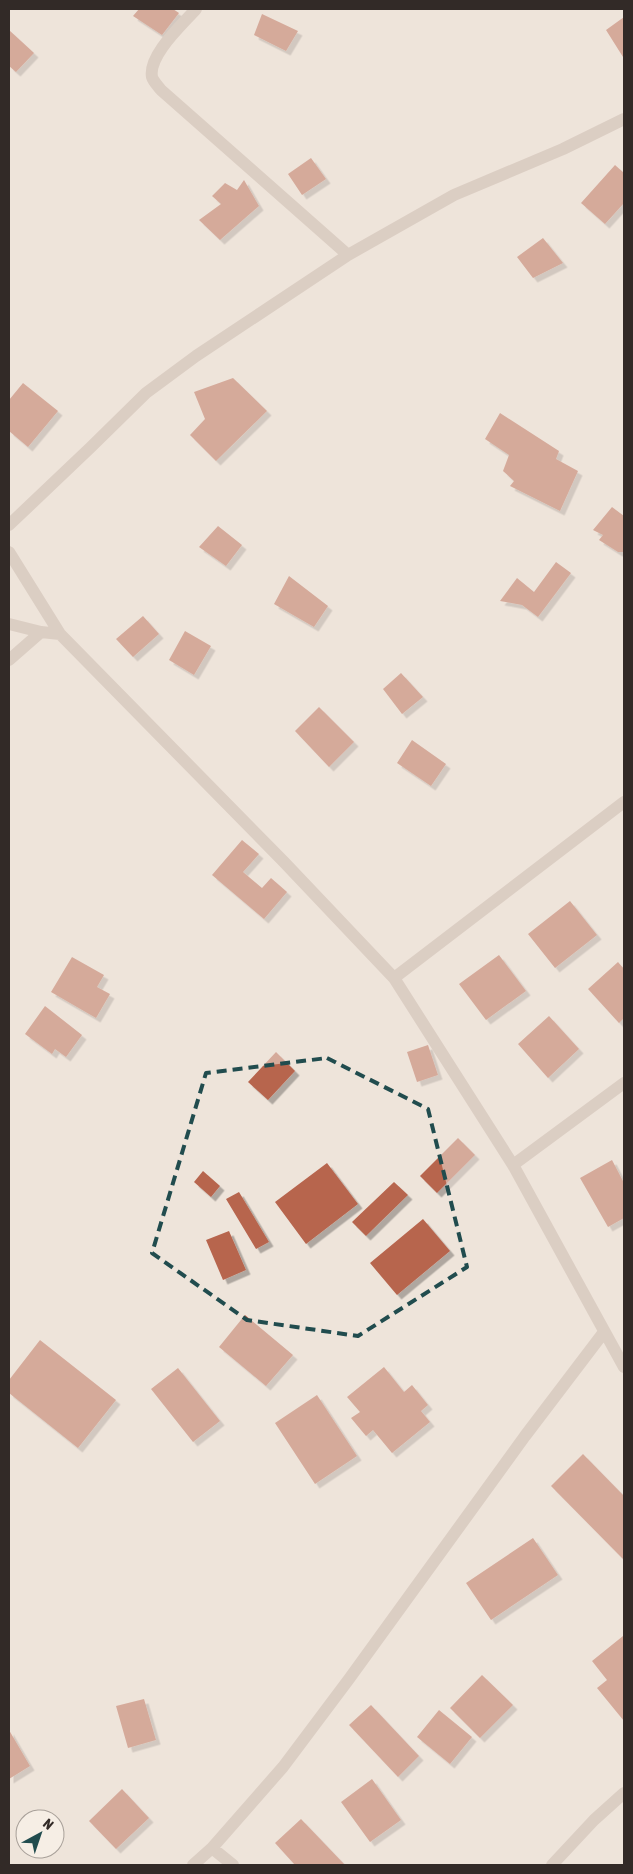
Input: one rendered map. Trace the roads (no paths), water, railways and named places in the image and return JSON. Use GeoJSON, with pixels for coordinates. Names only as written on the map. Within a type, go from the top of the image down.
{"type":"FeatureCollection","features":[{"type":"Feature","properties":{"kind":"street"},"geometry":{"type":"LineString","coordinates":[[196,9],[158,53],[152,66],[152,79],[161,90],[348,255]]}},
{"type":"Feature","properties":{"kind":"street"},"geometry":{"type":"LineString","coordinates":[[9,524],[146,394],[196,356],[348,255],[454,195],[563,149],[624,119]]}},
{"type":"Feature","properties":{"kind":"street"},"geometry":{"type":"LineString","coordinates":[[9,552],[60,634],[284,862],[394,978],[513,1164],[624,1367]]}},
{"type":"Feature","properties":{"kind":"street"},"geometry":{"type":"LineString","coordinates":[[9,624],[41,632],[60,634]]}},
{"type":"Feature","properties":{"kind":"street"},"geometry":{"type":"LineString","coordinates":[[9,660],[41,632]]}},
{"type":"Feature","properties":{"kind":"street"},"geometry":{"type":"LineString","coordinates":[[394,978],[624,802]]}},
{"type":"Feature","properties":{"kind":"street"},"geometry":{"type":"LineString","coordinates":[[513,1164],[624,1083]]}},
{"type":"Feature","properties":{"kind":"street"},"geometry":{"type":"LineString","coordinates":[[193,1865],[212,1848],[283,1767],[525,1436],[604,1332]]}},
{"type":"Feature","properties":{"kind":"street"},"geometry":{"type":"LineString","coordinates":[[552,1865],[594,1820],[624,1793]]}},
{"type":"Feature","properties":{"kind":"street"},"geometry":{"type":"LineString","coordinates":[[212,1848],[233,1865]]}}]}
